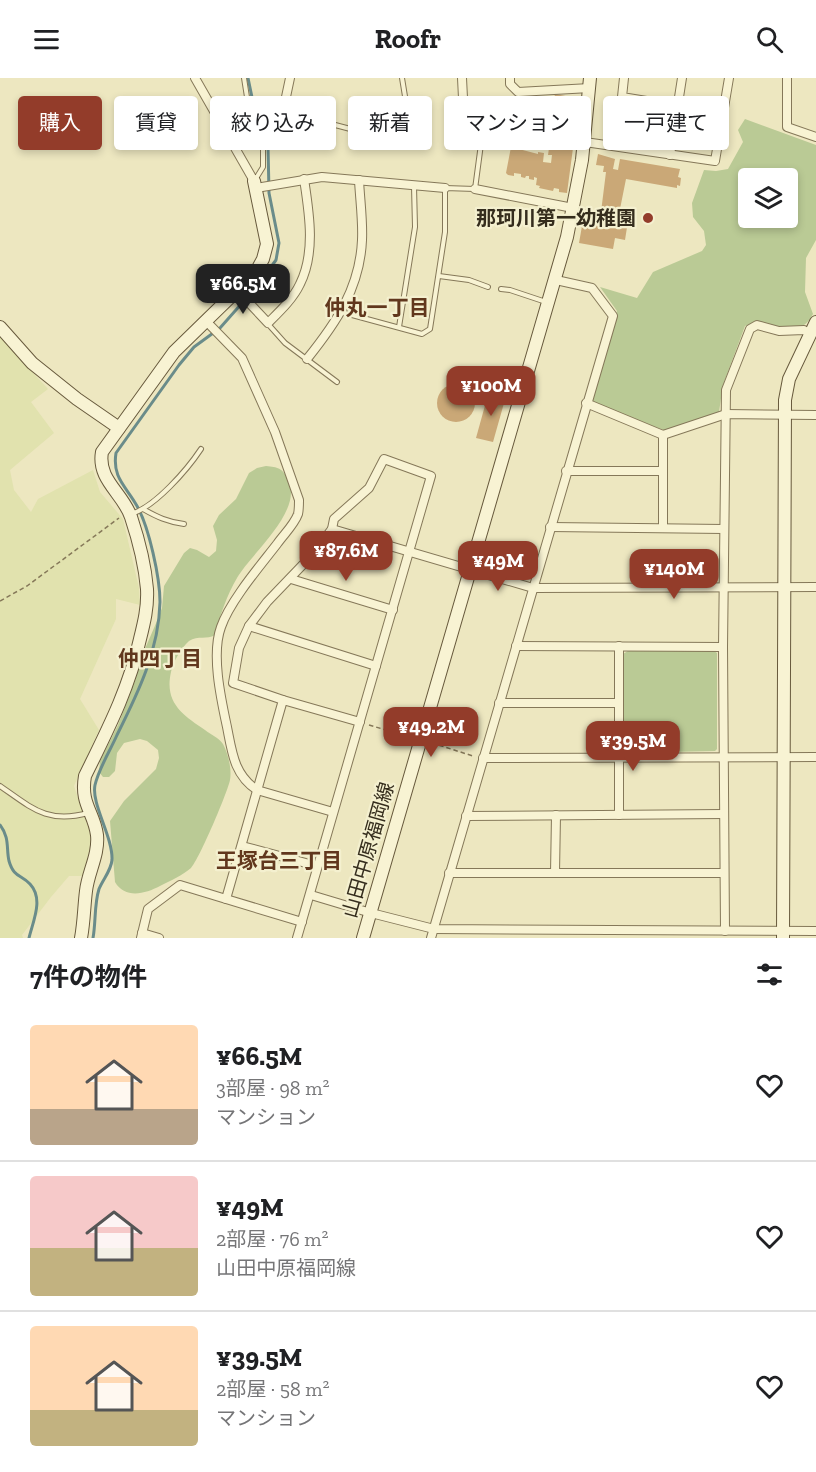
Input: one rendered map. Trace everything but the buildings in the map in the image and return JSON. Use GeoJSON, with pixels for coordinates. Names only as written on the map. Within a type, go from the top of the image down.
{"type":"FeatureCollection","features":[{"type":"Feature","properties":{"kind":"street"},"geometry":{"type":"LineString","coordinates":[[81,938],[86,889],[97,851],[97,833],[83,790],[85,776],[122,700],[136,657],[146,614],[147,591],[142,554],[130,514],[104,477],[100,463],[102,452],[174,352],[256,272],[267,244],[255,184],[195,78]]}},
{"type":"Feature","properties":{"kind":"street"},"geometry":{"type":"LineString","coordinates":[[286,96],[290,78]]}},
{"type":"Feature","properties":{"kind":"street"},"geometry":{"type":"LineString","coordinates":[[462,78],[464,96]]}},
{"type":"Feature","properties":{"kind":"street"},"geometry":{"type":"LineString","coordinates":[[510,78],[510,84],[518,92],[590,83]]}},
{"type":"Feature","properties":{"kind":"street"},"geometry":{"type":"LineString","coordinates":[[622,96],[624,78]]}},
{"type":"Feature","properties":{"kind":"street"},"geometry":{"type":"LineString","coordinates":[[679,96],[682,78]]}},
{"type":"Feature","properties":{"kind":"street"},"geometry":{"type":"LineString","coordinates":[[591,143],[715,161],[729,78]]}},
{"type":"Feature","properties":{"kind":"street"},"geometry":{"type":"LineString","coordinates":[[787,78],[787,127],[816,137]]}},
{"type":"Feature","properties":{"kind":"street","name":"山田中原福岡線"},"geometry":{"type":"LineString","coordinates":[[363,938],[549,303],[573,207],[584,150]]}},
{"type":"Feature","properties":{"kind":"street"},"geometry":{"type":"LineString","coordinates":[[670,155],[671,150]]}},
{"type":"Feature","properties":{"kind":"street"},"geometry":{"type":"LineString","coordinates":[[255,184],[322,177],[445,188]]}},
{"type":"Feature","properties":{"kind":"street"},"geometry":{"type":"LineString","coordinates":[[237,290],[268,323],[300,286],[306,269],[310,230],[304,179]]}},
{"type":"Feature","properties":{"kind":"street"},"geometry":{"type":"LineString","coordinates":[[308,359],[341,312],[356,278],[362,240],[359,180]]}},
{"type":"Feature","properties":{"kind":"street"},"geometry":{"type":"LineString","coordinates":[[475,189],[573,207]]}},
{"type":"Feature","properties":{"kind":"street"},"geometry":{"type":"LineString","coordinates":[[432,934],[613,316],[592,288],[555,279]]}},
{"type":"Feature","properties":{"kind":"street"},"geometry":{"type":"LineString","coordinates":[[205,320],[242,358],[275,432],[299,500],[299,512],[294,521],[258,569],[220,627],[216,650],[223,712],[235,766],[248,784],[257,790],[333,812]]}},
{"type":"Feature","properties":{"kind":"street"},"geometry":{"type":"LineString","coordinates":[[783,935],[784,415],[789,379],[816,322]]}},
{"type":"Feature","properties":{"kind":"street"},"geometry":{"type":"LineString","coordinates":[[724,931],[723,647],[726,390],[750,328],[757,325],[779,332],[804,330],[810,334]]}},
{"type":"Feature","properties":{"kind":"street"},"geometry":{"type":"LineString","coordinates":[[0,327],[32,363],[77,399],[119,428]]}},
{"type":"Feature","properties":{"kind":"street"},"geometry":{"type":"LineString","coordinates":[[586,403],[663,435],[726,414],[816,415]]}},
{"type":"Feature","properties":{"kind":"street"},"geometry":{"type":"LineString","coordinates":[[663,435],[663,528]]}},
{"type":"Feature","properties":{"kind":"street"},"geometry":{"type":"LineString","coordinates":[[297,938],[311,895],[317,866],[360,722],[410,552],[431,476],[384,459],[369,488],[334,519],[332,529],[315,552],[267,602],[249,626],[239,648],[232,683],[360,722]]}},
{"type":"Feature","properties":{"kind":"street"},"geometry":{"type":"LineString","coordinates":[[566,471],[663,471]]}},
{"type":"Feature","properties":{"kind":"street"},"geometry":{"type":"LineString","coordinates":[[550,527],[724,529]]}},
{"type":"Feature","properties":{"kind":"street"},"geometry":{"type":"LineString","coordinates":[[332,529],[533,588],[816,587]]}},
{"type":"Feature","properties":{"kind":"street"},"geometry":{"type":"LineString","coordinates":[[291,579],[393,610]]}},
{"type":"Feature","properties":{"kind":"street"},"geometry":{"type":"LineString","coordinates":[[249,626],[376,666]]}},
{"type":"Feature","properties":{"kind":"street"},"geometry":{"type":"LineString","coordinates":[[516,646],[723,647]]}},
{"type":"Feature","properties":{"kind":"street"},"geometry":{"type":"LineString","coordinates":[[619,646],[619,815]]}},
{"type":"Feature","properties":{"kind":"street"},"geometry":{"type":"LineString","coordinates":[[226,899],[283,700]]}},
{"type":"Feature","properties":{"kind":"street"},"geometry":{"type":"LineString","coordinates":[[499,703],[619,703]]}},
{"type":"Feature","properties":{"kind":"street"},"geometry":{"type":"LineString","coordinates":[[483,758],[816,757]]}},
{"type":"Feature","properties":{"kind":"street"},"geometry":{"type":"LineString","coordinates":[[466,816],[724,814]]}},
{"type":"Feature","properties":{"kind":"street"},"geometry":{"type":"LineString","coordinates":[[555,873],[556,815]]}},
{"type":"Feature","properties":{"kind":"street"},"geometry":{"type":"LineString","coordinates":[[242,846],[317,866]]}},
{"type":"Feature","properties":{"kind":"street"},"geometry":{"type":"LineString","coordinates":[[449,873],[724,873]]}},
{"type":"Feature","properties":{"kind":"street"},"geometry":{"type":"LineString","coordinates":[[159,938],[142,935],[148,909],[180,885],[302,922]]}},
{"type":"Feature","properties":{"kind":"street"},"geometry":{"type":"LineString","coordinates":[[311,895],[432,934],[664,934],[724,931],[783,935],[816,931]]}},
{"type":"Feature","properties":{"kind":"lane"},"geometry":{"type":"LineString","coordinates":[[244,78],[247,96]]}},
{"type":"Feature","properties":{"kind":"lane"},"geometry":{"type":"LineString","coordinates":[[336,125],[396,141],[411,133],[402,78]]}},
{"type":"Feature","properties":{"kind":"lane"},"geometry":{"type":"LineString","coordinates":[[255,184],[263,167],[262,150]]}},
{"type":"Feature","properties":{"kind":"lane"},"geometry":{"type":"LineString","coordinates":[[341,312],[422,334],[430,330],[445,232],[445,188],[475,189],[480,150]]}},
{"type":"Feature","properties":{"kind":"lane"},"geometry":{"type":"LineString","coordinates":[[399,327],[416,227],[414,185]]}},
{"type":"Feature","properties":{"kind":"lane"},"geometry":{"type":"LineString","coordinates":[[439,276],[469,280],[488,288]]}},
{"type":"Feature","properties":{"kind":"lane"},"geometry":{"type":"LineString","coordinates":[[501,289],[549,303]]}},
{"type":"Feature","properties":{"kind":"lane"},"geometry":{"type":"LineString","coordinates":[[268,323],[285,343],[337,382]]}},
{"type":"Feature","properties":{"kind":"lane"},"geometry":{"type":"LineString","coordinates":[[130,514],[143,508],[183,473],[201,449]]}},
{"type":"Feature","properties":{"kind":"lane"},"geometry":{"type":"LineString","coordinates":[[143,508],[169,522],[184,524]]}},
{"type":"Feature","properties":{"kind":"lane"},"geometry":{"type":"LineString","coordinates":[[0,786],[42,814],[73,817],[89,813]]}},
{"type":"Feature","properties":{"kind":"path"},"geometry":{"type":"LineString","coordinates":[[0,601],[27,586],[116,519],[130,514]]}},
{"type":"Feature","properties":{"kind":"green space"},"geometry":{"type":"Polygon","coordinates":[[[745,119],[816,145],[816,240],[806,258],[805,292],[813,314],[801,327],[794,329],[755,322],[745,326],[723,385],[719,412],[666,431],[591,402],[617,311],[600,287],[637,298],[653,272],[702,251],[706,245],[704,231],[693,217],[692,203],[704,170],[728,169],[743,142],[738,130],[745,119]]]}},
{"type":"Feature","properties":{"kind":"green space"},"geometry":{"type":"Polygon","coordinates":[[[0,337],[48,389],[31,402],[54,433],[10,470],[14,490],[31,512],[38,499],[93,470],[100,492],[123,519],[139,588],[140,605],[116,599],[116,619],[80,699],[99,730],[74,786],[92,839],[83,876],[69,876],[22,935],[23,938],[0,938],[0,337]]]}},
{"type":"Feature","properties":{"kind":"green space"},"geometry":{"type":"Polygon","coordinates":[[[266,466],[279,469],[288,479],[291,491],[283,518],[237,578],[224,605],[215,635],[189,641],[180,651],[171,672],[170,692],[177,707],[189,719],[223,744],[230,766],[228,787],[206,840],[191,868],[154,889],[142,893],[130,893],[124,891],[115,882],[110,821],[124,801],[156,769],[159,758],[158,750],[147,741],[140,739],[124,743],[117,753],[115,771],[109,777],[103,777],[99,772],[100,761],[118,725],[141,658],[162,608],[164,586],[184,553],[190,548],[209,557],[216,551],[217,540],[213,526],[219,515],[236,499],[249,473],[266,466]]]}},
{"type":"Feature","properties":{"kind":"green space"},"geometry":{"type":"Polygon","coordinates":[[[628,651],[714,651],[717,653],[717,749],[715,751],[626,753],[623,750],[623,654],[628,651]]]}},
{"type":"Feature","properties":{"kind":"waterway"},"geometry":{"type":"LineString","coordinates":[[93,938],[97,895],[112,860],[109,841],[96,802],[95,785],[146,671],[156,637],[160,602],[150,539],[137,506],[118,475],[115,462],[116,453],[179,365],[194,347],[220,328],[258,285],[276,260],[279,243],[269,193],[268,146],[254,107],[248,78]]}},
{"type":"Feature","properties":{"kind":"waterway"},"geometry":{"type":"LineString","coordinates":[[0,825],[6,839],[11,866],[15,873],[30,884],[36,896],[36,910],[29,938]]}},
{"type":"Feature","properties":{"kind":"place","name":"那珂川第一幼稚園"},"geometry":{"type":"Point","coordinates":[648,218]}},
{"type":"Feature","properties":{"kind":"district","name":"仲丸一丁目"},"geometry":{"type":"Point","coordinates":[377,308]}},
{"type":"Feature","properties":{"kind":"district","name":"仲四丁目"},"geometry":{"type":"Point","coordinates":[160,659]}},
{"type":"Feature","properties":{"kind":"district","name":"王塚台三丁目"},"geometry":{"type":"Point","coordinates":[279,861]}}]}
